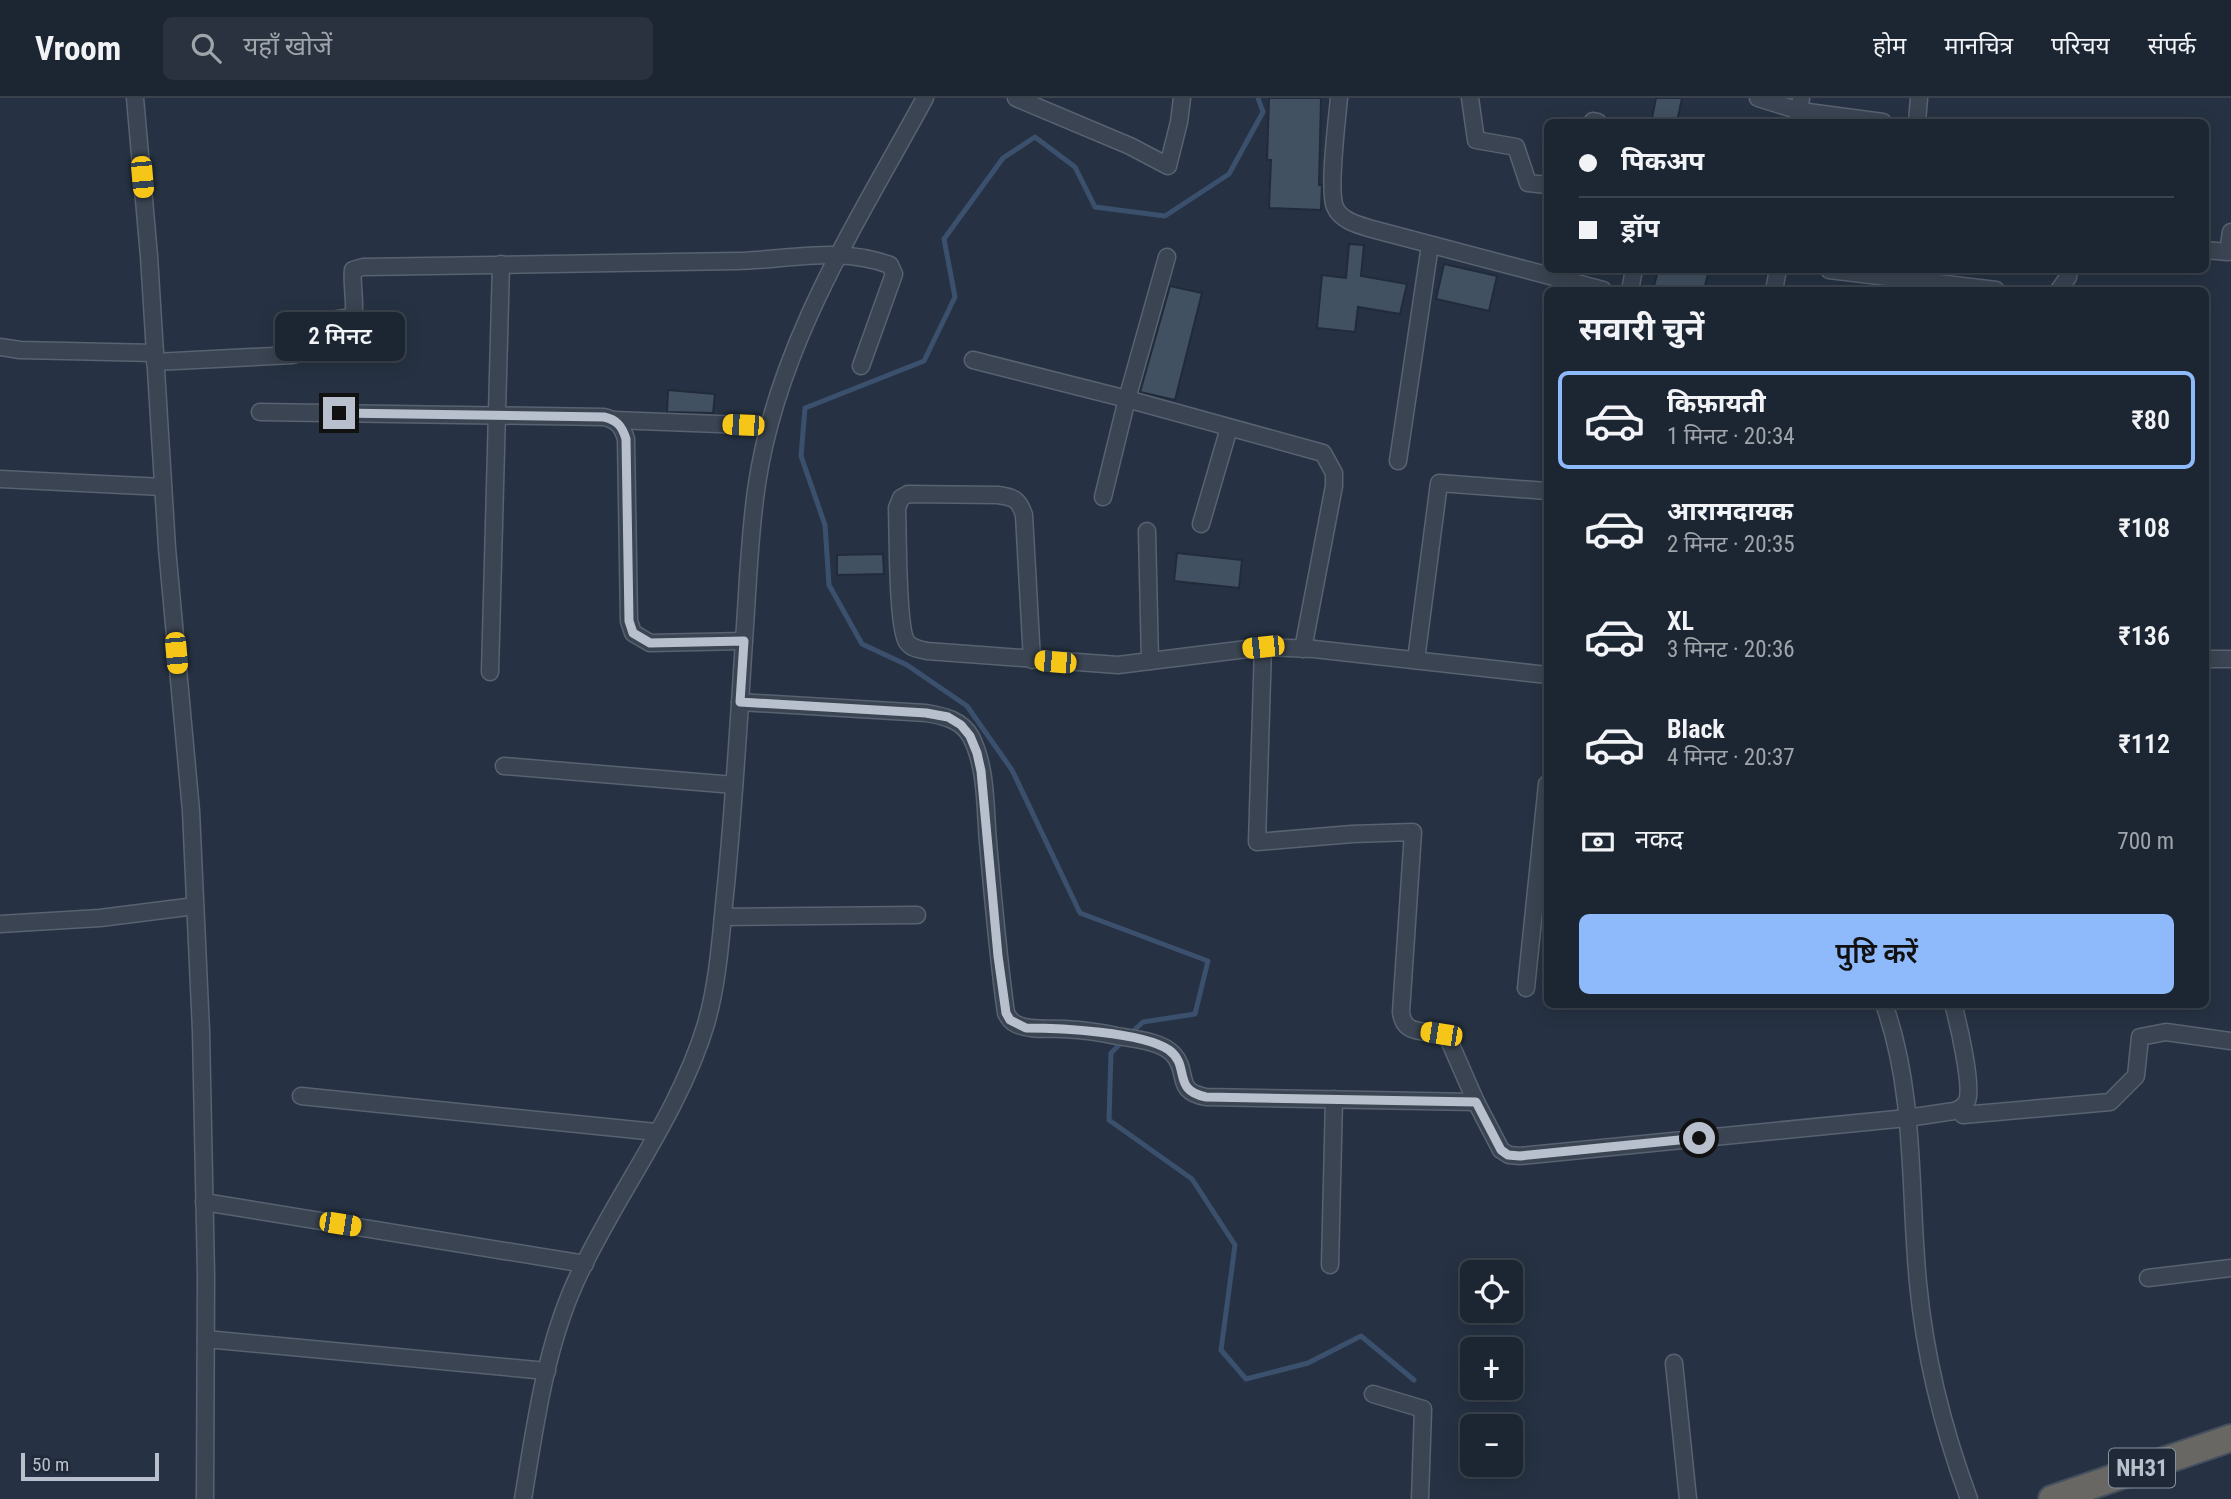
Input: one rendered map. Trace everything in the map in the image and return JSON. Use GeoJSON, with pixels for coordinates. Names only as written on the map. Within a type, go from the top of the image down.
{"type":"FeatureCollection","features":[{"type":"Feature","properties":{"kind":"highway","name":"NH31"},"geometry":{"type":"LineString","coordinates":[[2052,1499],[2231,1438]]}},
{"type":"Feature","properties":{"kind":"highway","name":"NH31"},"geometry":{"type":"LineString","coordinates":[[2104,1499],[2231,1456]]}},
{"type":"Feature","properties":{"kind":"street"},"geometry":{"type":"LineString","coordinates":[[135,98],[149,256],[163,487],[191,811],[201,1031],[206,1339],[205,1499]]}},
{"type":"Feature","properties":{"kind":"street"},"geometry":{"type":"LineString","coordinates":[[523,1499],[547,1371],[554,1342],[575,1283],[687,1073],[706,1025],[716,981],[723,917],[750,544],[757,483],[769,426],[782,381],[839,254],[925,98]]}},
{"type":"Feature","properties":{"kind":"street"},"geometry":{"type":"LineString","coordinates":[[1016,98],[1129,146],[1168,166],[1182,98]]}},
{"type":"Feature","properties":{"kind":"street"},"geometry":{"type":"LineString","coordinates":[[1339,98],[1333,192],[1335,207],[1343,217],[1354,223],[1430,245],[1591,287]]}},
{"type":"Feature","properties":{"kind":"street"},"geometry":{"type":"LineString","coordinates":[[1470,98],[1476,140],[1516,147],[1528,183],[1544,185]]}},
{"type":"Feature","properties":{"kind":"street"},"geometry":{"type":"LineString","coordinates":[[1758,98],[1800,110],[1862,119]]}},
{"type":"Feature","properties":{"kind":"street"},"geometry":{"type":"LineString","coordinates":[[1917,119],[1919,98]]}},
{"type":"Feature","properties":{"kind":"street"},"geometry":{"type":"LineString","coordinates":[[2209,251],[2230,259],[2231,232]]}},
{"type":"Feature","properties":{"kind":"street"},"geometry":{"type":"LineString","coordinates":[[1398,461],[1430,245]]}},
{"type":"Feature","properties":{"kind":"street"},"geometry":{"type":"LineString","coordinates":[[0,347],[155,357],[293,355],[298,352],[299,330],[304,324],[352,317],[355,312],[351,285],[353,270],[363,267],[743,261],[839,254],[890,265],[894,274],[861,366]]}},
{"type":"Feature","properties":{"kind":"street"},"geometry":{"type":"LineString","coordinates":[[1103,497],[1167,257]]}},
{"type":"Feature","properties":{"kind":"street"},"geometry":{"type":"LineString","coordinates":[[490,672],[501,264]]}},
{"type":"Feature","properties":{"kind":"street"},"geometry":{"type":"LineString","coordinates":[[1854,273],[1971,287]]}},
{"type":"Feature","properties":{"kind":"street"},"geometry":{"type":"LineString","coordinates":[[973,360],[1322,453],[1334,473],[1334,486],[1303,649]]}},
{"type":"Feature","properties":{"kind":"street"},"geometry":{"type":"LineString","coordinates":[[260,412],[604,417],[769,426]]}},
{"type":"Feature","properties":{"kind":"street"},"geometry":{"type":"LineString","coordinates":[[614,419],[622,428],[626,439],[629,621],[633,633],[650,643],[744,641]]}},
{"type":"Feature","properties":{"kind":"street"},"geometry":{"type":"LineString","coordinates":[[1201,524],[1229,428]]}},
{"type":"Feature","properties":{"kind":"street"},"geometry":{"type":"LineString","coordinates":[[0,479],[163,487]]}},
{"type":"Feature","properties":{"kind":"street"},"geometry":{"type":"LineString","coordinates":[[1416,660],[1439,483],[1544,491]]}},
{"type":"Feature","properties":{"kind":"street"},"geometry":{"type":"LineString","coordinates":[[1031,660],[1024,515],[1018,500],[998,495],[908,494],[901,498],[897,508],[902,623],[908,643],[915,649],[1031,660],[1118,665],[1263,647],[1544,675]]}},
{"type":"Feature","properties":{"kind":"street"},"geometry":{"type":"LineString","coordinates":[[1147,531],[1150,660]]}},
{"type":"Feature","properties":{"kind":"street"},"geometry":{"type":"LineString","coordinates":[[1263,647],[1257,842],[1413,832],[1402,1022],[1414,1030],[1441,1034],[1448,1038],[1476,1102],[1501,1150],[1508,1155],[1520,1156],[1907,1118],[1954,1111],[1966,1104],[1968,1087],[1954,1008]]}},
{"type":"Feature","properties":{"kind":"street"},"geometry":{"type":"LineString","coordinates":[[2209,659],[2231,659]]}},
{"type":"Feature","properties":{"kind":"street"},"geometry":{"type":"LineString","coordinates":[[740,702],[926,713],[948,717],[961,725],[970,736],[981,771],[998,956],[1006,1013],[1010,1020],[1026,1028],[1062,1028],[1114,1035],[1171,1052],[1179,1065],[1186,1088],[1197,1095],[1476,1102]]}},
{"type":"Feature","properties":{"kind":"street"},"geometry":{"type":"LineString","coordinates":[[504,766],[734,785]]}},
{"type":"Feature","properties":{"kind":"street"},"geometry":{"type":"LineString","coordinates":[[1526,988],[1544,813]]}},
{"type":"Feature","properties":{"kind":"street"},"geometry":{"type":"LineString","coordinates":[[0,925],[100,918],[195,906]]}},
{"type":"Feature","properties":{"kind":"street"},"geometry":{"type":"LineString","coordinates":[[723,917],[917,915]]}},
{"type":"Feature","properties":{"kind":"street"},"geometry":{"type":"LineString","coordinates":[[1885,1008],[1902,1063],[1918,1284],[1927,1348],[1937,1402],[1969,1499]]}},
{"type":"Feature","properties":{"kind":"street"},"geometry":{"type":"LineString","coordinates":[[1963,1115],[2110,1102],[2136,1076],[2140,1037],[2165,1032],[2231,1041]]}},
{"type":"Feature","properties":{"kind":"street"},"geometry":{"type":"LineString","coordinates":[[300,1096],[656,1132]]}},
{"type":"Feature","properties":{"kind":"street"},"geometry":{"type":"LineString","coordinates":[[1331,1265],[1334,1100]]}},
{"type":"Feature","properties":{"kind":"street"},"geometry":{"type":"LineString","coordinates":[[204,1202],[585,1264]]}},
{"type":"Feature","properties":{"kind":"street"},"geometry":{"type":"LineString","coordinates":[[2148,1278],[2231,1268]]}},
{"type":"Feature","properties":{"kind":"street"},"geometry":{"type":"LineString","coordinates":[[206,1339],[547,1371]]}},
{"type":"Feature","properties":{"kind":"street"},"geometry":{"type":"LineString","coordinates":[[1674,1363],[1688,1499]]}},
{"type":"Feature","properties":{"kind":"street"},"geometry":{"type":"LineString","coordinates":[[1373,1394],[1423,1409],[1420,1499]]}},
{"type":"Feature","properties":{"kind":"building"},"geometry":{"type":"Polygon","coordinates":[[[1269,98],[1321,98],[1321,210],[1269,208],[1269,98]]]}},
{"type":"Feature","properties":{"kind":"building"},"geometry":{"type":"Polygon","coordinates":[[[1656,98],[1682,98],[1678,119],[1652,118],[1656,98]]]}},
{"type":"Feature","properties":{"kind":"building"},"geometry":{"type":"Polygon","coordinates":[[[1349,244],[1364,245],[1361,276],[1407,284],[1400,314],[1358,307],[1355,332],[1317,328],[1322,275],[1346,278],[1349,244]]]}},
{"type":"Feature","properties":{"kind":"building"},"geometry":{"type":"Polygon","coordinates":[[[1444,264],[1497,276],[1489,311],[1436,299],[1444,264]]]}},
{"type":"Feature","properties":{"kind":"building"},"geometry":{"type":"Polygon","coordinates":[[[1657,273],[1708,273],[1705,287],[1654,287],[1657,273]]]}},
{"type":"Feature","properties":{"kind":"building"},"geometry":{"type":"Polygon","coordinates":[[[1170,286],[1202,293],[1175,400],[1140,392],[1170,286]]]}},
{"type":"Feature","properties":{"kind":"building"},"geometry":{"type":"Polygon","coordinates":[[[668,390],[715,394],[713,413],[667,412],[668,390]]]}},
{"type":"Feature","properties":{"kind":"building"},"geometry":{"type":"Polygon","coordinates":[[[1177,553],[1242,560],[1239,588],[1174,581],[1177,553]]]}},
{"type":"Feature","properties":{"kind":"building"},"geometry":{"type":"Polygon","coordinates":[[[883,554],[884,574],[837,575],[837,555],[883,554]]]}},
{"type":"Feature","properties":{"kind":"waterway"},"geometry":{"type":"LineString","coordinates":[[1130,1034],[1143,1022],[1195,1014],[1208,961],[1080,913],[1012,770],[967,706],[907,665],[862,644],[829,585],[825,525],[801,456],[805,408],[924,361],[955,297],[944,239],[1003,158],[1035,137],[1075,167],[1095,207],[1165,216],[1229,174],[1263,112],[1258,98]]}},
{"type":"Feature","properties":{"kind":"waterway"},"geometry":{"type":"LineString","coordinates":[[1123,1041],[1111,1053],[1109,1120],[1192,1179],[1235,1245],[1221,1350],[1246,1379],[1308,1363],[1361,1336],[1414,1380]]}},
{"type":"Feature","properties":{"kind":"route"},"geometry":{"type":"LineString","coordinates":[[339,413],[614,419],[622,428],[626,439],[629,621],[633,633],[650,643],[744,641],[740,702],[926,713],[948,717],[961,725],[970,736],[981,771],[998,956],[1006,1013],[1017,1025],[1026,1028],[1090,1031],[1163,1047],[1176,1058],[1186,1088],[1191,1093],[1206,1097],[1476,1102],[1501,1150],[1508,1155],[1699,1138]]}}]}
